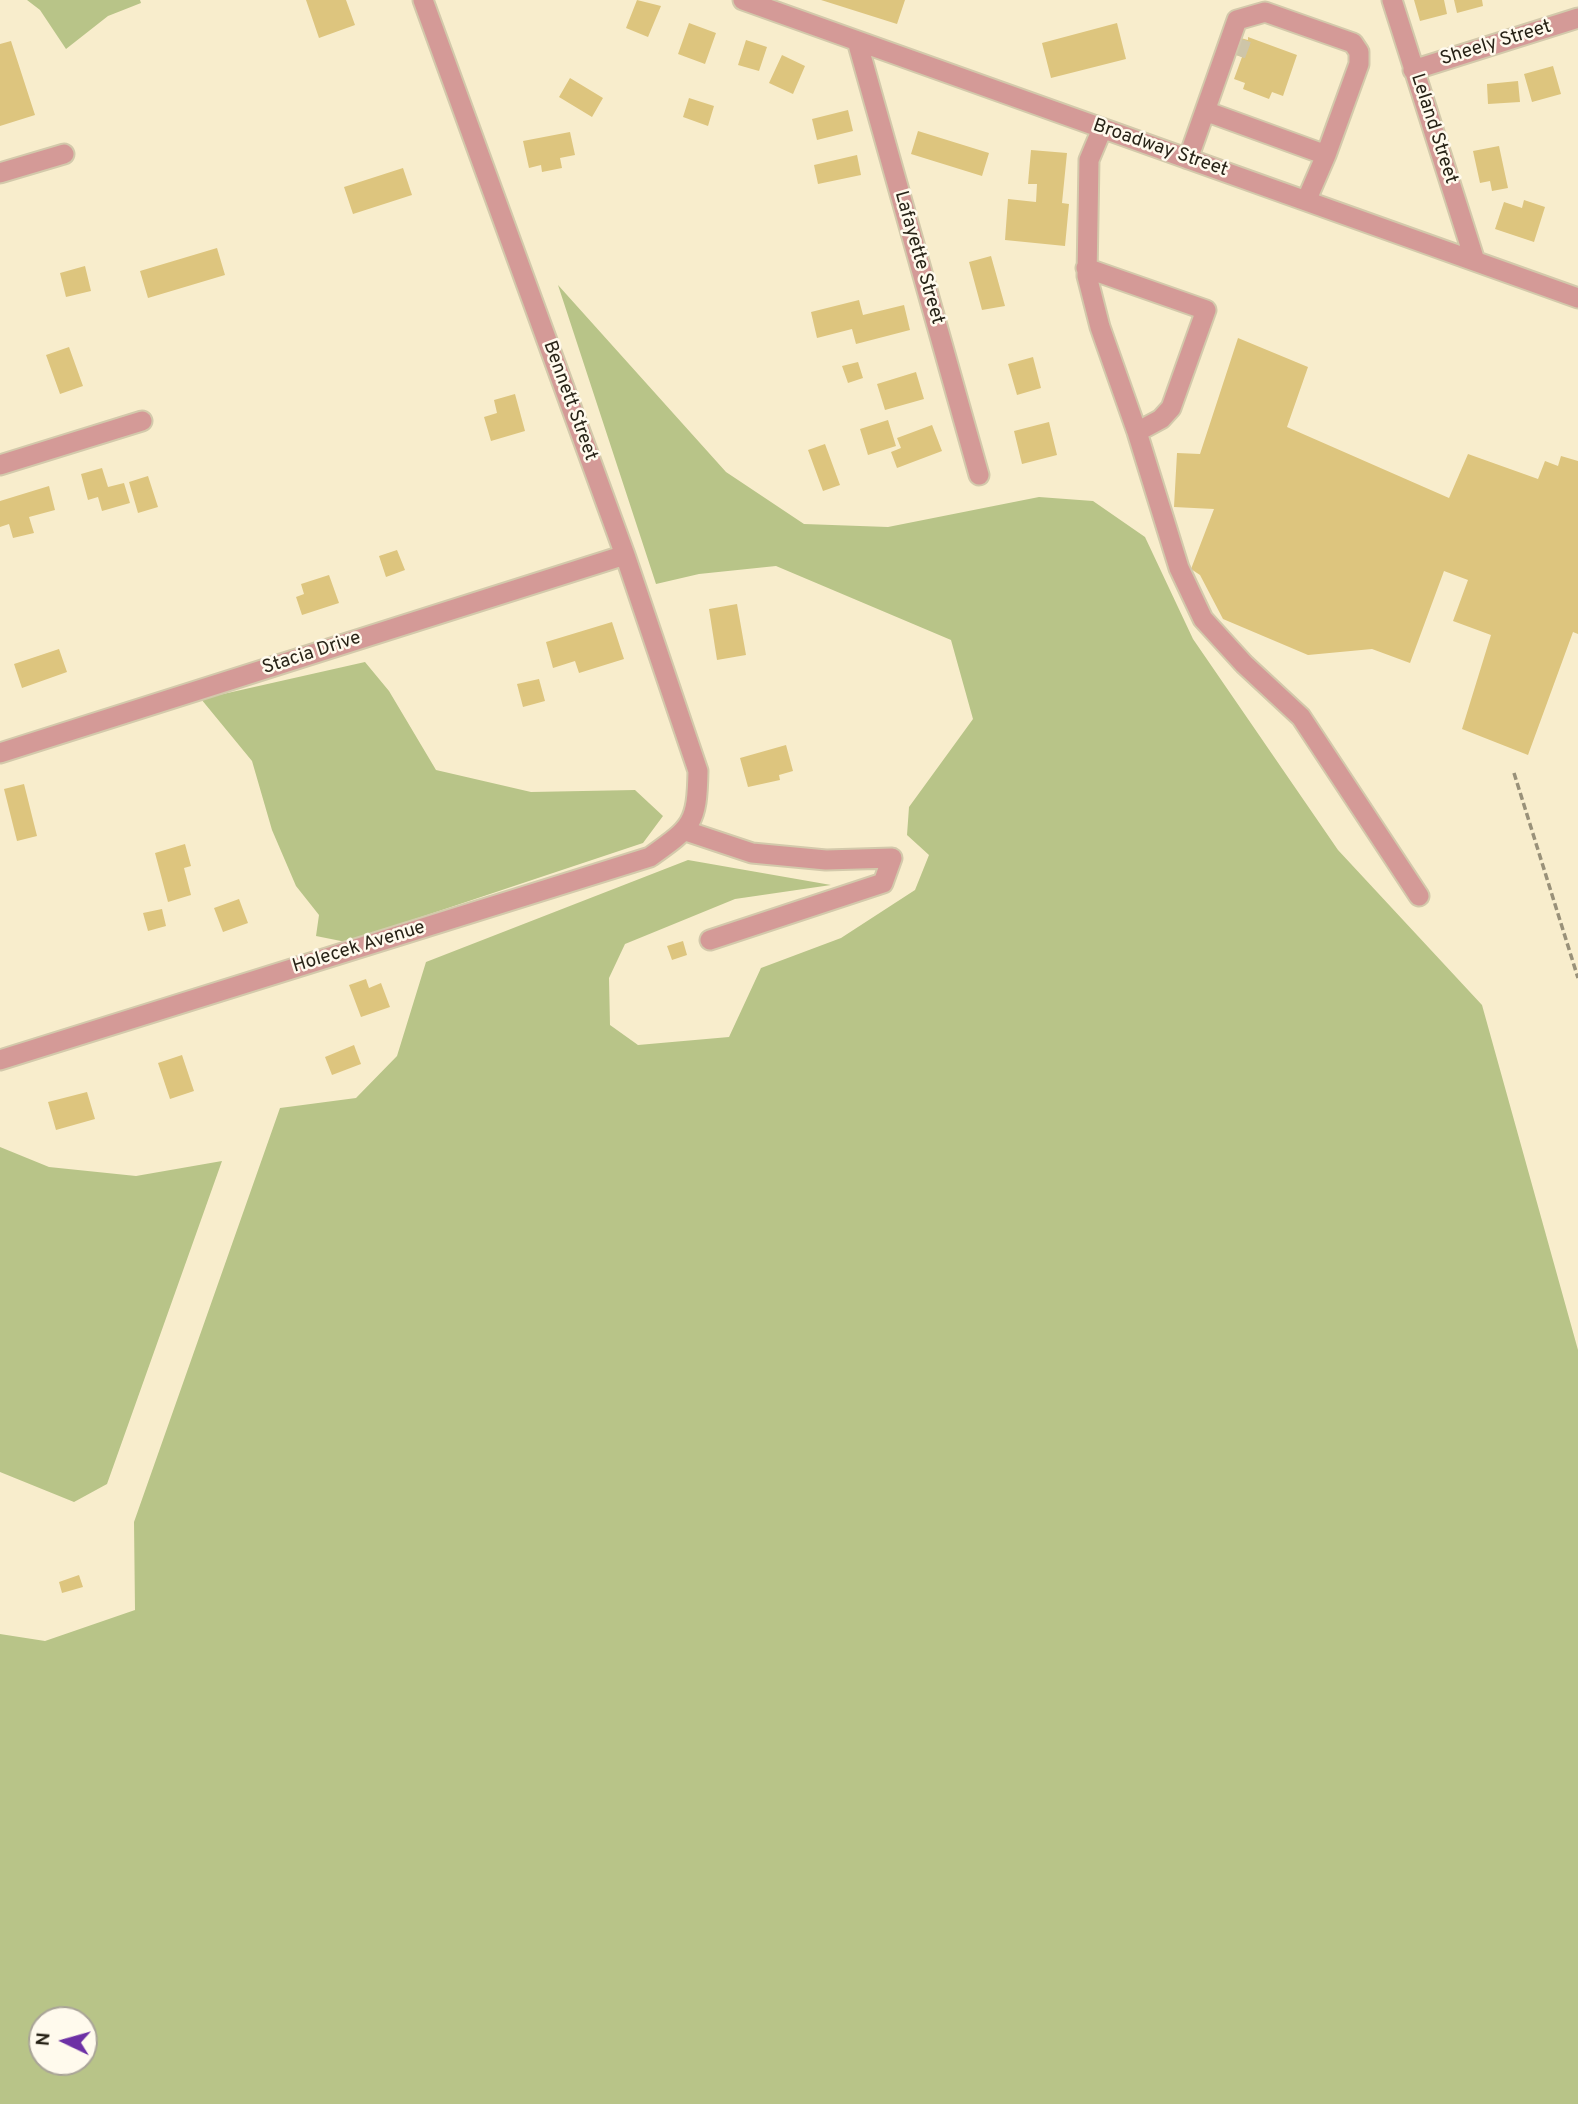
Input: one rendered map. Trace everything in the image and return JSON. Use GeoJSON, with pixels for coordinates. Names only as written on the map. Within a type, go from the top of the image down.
{"type":"FeatureCollection","features":[{"type":"Feature","properties":{"kind":"street","name":"Bennett Street"},"geometry":{"type":"LineString","coordinates":[[423,0],[625,555],[698,771],[697,806],[686,831]]}},
{"type":"Feature","properties":{"kind":"street","name":"Broadway Street"},"geometry":{"type":"LineString","coordinates":[[743,0],[1102,129],[1474,258],[1578,298]]}},
{"type":"Feature","properties":{"kind":"street","name":"Leland Street"},"geometry":{"type":"LineString","coordinates":[[1392,0],[1474,258]]}},
{"type":"Feature","properties":{"kind":"street"},"geometry":{"type":"LineString","coordinates":[[1188,159],[1237,20],[1265,12],[1353,43],[1359,52],[1359,64],[1307,199]]}},
{"type":"Feature","properties":{"kind":"street"},"geometry":{"type":"LineString","coordinates":[[1214,85],[1230,72],[1251,14]]}},
{"type":"Feature","properties":{"kind":"street","name":"Sheely Street"},"geometry":{"type":"LineString","coordinates":[[1413,69],[1578,18]]}},
{"type":"Feature","properties":{"kind":"street","name":"Lafayette Street"},"geometry":{"type":"LineString","coordinates":[[857,41],[979,475]]}},
{"type":"Feature","properties":{"kind":"street"},"geometry":{"type":"LineString","coordinates":[[1205,111],[1326,155]]}},
{"type":"Feature","properties":{"kind":"street"},"geometry":{"type":"LineString","coordinates":[[1102,129],[1089,160],[1086,268],[1100,327],[1137,432],[1179,568],[1203,619],[1244,664],[1301,717],[1419,896]]}},
{"type":"Feature","properties":{"kind":"street"},"geometry":{"type":"LineString","coordinates":[[0,173],[64,154]]}},
{"type":"Feature","properties":{"kind":"street"},"geometry":{"type":"LineString","coordinates":[[1086,268],[1206,310],[1171,408],[1161,419],[1137,432]]}},
{"type":"Feature","properties":{"kind":"street"},"geometry":{"type":"LineString","coordinates":[[0,465],[142,421]]}},
{"type":"Feature","properties":{"kind":"street","name":"Stacia Drive"},"geometry":{"type":"LineString","coordinates":[[0,752],[625,555]]}},
{"type":"Feature","properties":{"kind":"street"},"geometry":{"type":"LineString","coordinates":[[686,831],[752,853],[826,860],[892,858],[883,883],[709,940]]}},
{"type":"Feature","properties":{"kind":"street","name":"Holecek Avenue"},"geometry":{"type":"LineString","coordinates":[[0,1060],[650,857],[686,831]]}},
{"type":"Feature","properties":{"kind":"path"},"geometry":{"type":"LineString","coordinates":[[1514,773],[1578,978]]}},
{"type":"Feature","properties":{"kind":"green space"},"geometry":{"type":"Polygon","coordinates":[[[27,0],[140,0],[141,3],[108,16],[66,49],[40,10],[27,0]]]}},
{"type":"Feature","properties":{"kind":"green space"},"geometry":{"type":"Polygon","coordinates":[[[558,285],[726,472],[804,524],[888,527],[1039,497],[1093,501],[1145,537],[1193,639],[1338,850],[1482,1005],[1578,1350],[1578,2104],[0,2104],[0,1634],[45,1641],[135,1610],[134,1522],[280,1108],[356,1098],[397,1056],[426,962],[688,860],[831,885],[735,899],[625,944],[609,978],[610,1025],[638,1045],[729,1037],[761,968],[841,938],[915,890],[929,855],[907,835],[909,807],[973,719],[951,640],[776,566],[699,574],[656,584],[558,285]]]}},
{"type":"Feature","properties":{"kind":"green space"},"geometry":{"type":"Polygon","coordinates":[[[365,662],[389,691],[436,770],[531,792],[635,790],[663,816],[643,843],[346,942],[316,936],[319,915],[296,886],[272,830],[252,761],[201,699],[365,662]]]}},
{"type":"Feature","properties":{"kind":"green space"},"geometry":{"type":"Polygon","coordinates":[[[0,1147],[49,1167],[136,1176],[222,1161],[107,1484],[74,1502],[0,1472],[0,1147]]]}},
{"type":"Feature","properties":{"kind":"building"},"geometry":{"type":"Polygon","coordinates":[[[306,0],[346,0],[355,25],[319,38],[306,0]]]}},
{"type":"Feature","properties":{"kind":"building"},"geometry":{"type":"Polygon","coordinates":[[[637,0],[661,6],[648,37],[626,28],[637,0]]]}},
{"type":"Feature","properties":{"kind":"building"},"geometry":{"type":"Polygon","coordinates":[[[821,0],[905,0],[897,24],[821,0]]]}},
{"type":"Feature","properties":{"kind":"building"},"geometry":{"type":"Polygon","coordinates":[[[1414,0],[1444,0],[1447,14],[1420,21],[1414,0]]]}},
{"type":"Feature","properties":{"kind":"building"},"geometry":{"type":"Polygon","coordinates":[[[1454,0],[1482,0],[1483,6],[1457,13],[1454,0]]]}},
{"type":"Feature","properties":{"kind":"building"},"geometry":{"type":"Polygon","coordinates":[[[689,23],[716,33],[705,64],[678,54],[689,23]]]}},
{"type":"Feature","properties":{"kind":"building"},"geometry":{"type":"Polygon","coordinates":[[[1117,23],[1126,59],[1051,78],[1042,43],[1117,23]]]}},
{"type":"Feature","properties":{"kind":"building"},"geometry":{"type":"Polygon","coordinates":[[[1237,37],[1248,40],[1248,37],[1297,55],[1283,96],[1272,92],[1269,99],[1243,89],[1245,83],[1234,79],[1242,57],[1231,53],[1237,37]]]}},
{"type":"Feature","properties":{"kind":"building"},"geometry":{"type":"Polygon","coordinates":[[[746,40],[767,47],[759,71],[738,65],[746,40]]]}},
{"type":"Feature","properties":{"kind":"building"},"geometry":{"type":"Polygon","coordinates":[[[11,41],[35,115],[0,126],[0,44],[11,41]]]}},
{"type":"Feature","properties":{"kind":"building"},"geometry":{"type":"Polygon","coordinates":[[[782,55],[805,66],[793,94],[769,83],[782,55]]]}},
{"type":"Feature","properties":{"kind":"building"},"geometry":{"type":"Polygon","coordinates":[[[1553,66],[1561,94],[1532,102],[1524,74],[1553,66]]]}},
{"type":"Feature","properties":{"kind":"building"},"geometry":{"type":"Polygon","coordinates":[[[570,78],[603,98],[592,117],[559,97],[570,78]]]}},
{"type":"Feature","properties":{"kind":"building"},"geometry":{"type":"Polygon","coordinates":[[[1518,81],[1520,102],[1488,104],[1487,84],[1518,81]]]}},
{"type":"Feature","properties":{"kind":"building"},"geometry":{"type":"Polygon","coordinates":[[[689,98],[714,106],[708,126],[683,117],[689,98]]]}},
{"type":"Feature","properties":{"kind":"building"},"geometry":{"type":"Polygon","coordinates":[[[848,110],[853,131],[817,140],[812,119],[848,110]]]}},
{"type":"Feature","properties":{"kind":"building"},"geometry":{"type":"Polygon","coordinates":[[[918,131],[989,153],[982,176],[911,154],[918,131]]]}},
{"type":"Feature","properties":{"kind":"building"},"geometry":{"type":"Polygon","coordinates":[[[570,132],[575,155],[560,158],[562,168],[542,172],[541,165],[529,168],[523,141],[570,132]]]}},
{"type":"Feature","properties":{"kind":"building"},"geometry":{"type":"Polygon","coordinates":[[[1499,146],[1508,188],[1492,191],[1490,181],[1480,183],[1473,151],[1499,146]]]}},
{"type":"Feature","properties":{"kind":"building"},"geometry":{"type":"Polygon","coordinates":[[[1031,150],[1067,153],[1062,203],[1069,204],[1065,246],[1005,240],[1008,199],[1036,202],[1037,184],[1028,184],[1031,150]]]}},
{"type":"Feature","properties":{"kind":"building"},"geometry":{"type":"Polygon","coordinates":[[[857,155],[861,175],[818,184],[814,165],[857,155]]]}},
{"type":"Feature","properties":{"kind":"building"},"geometry":{"type":"Polygon","coordinates":[[[403,168],[412,195],[353,214],[344,187],[403,168]]]}},
{"type":"Feature","properties":{"kind":"building"},"geometry":{"type":"Polygon","coordinates":[[[1524,200],[1545,207],[1534,242],[1495,229],[1504,202],[1522,208],[1524,200]]]}},
{"type":"Feature","properties":{"kind":"building"},"geometry":{"type":"Polygon","coordinates":[[[217,248],[225,275],[148,298],[140,271],[217,248]]]}},
{"type":"Feature","properties":{"kind":"building"},"geometry":{"type":"Polygon","coordinates":[[[991,256],[1005,306],[982,310],[969,262],[991,256]]]}},
{"type":"Feature","properties":{"kind":"building"},"geometry":{"type":"Polygon","coordinates":[[[85,266],[91,291],[66,297],[60,273],[85,266]]]}},
{"type":"Feature","properties":{"kind":"building"},"geometry":{"type":"Polygon","coordinates":[[[859,300],[863,315],[904,305],[910,330],[856,344],[852,329],[817,338],[811,312],[859,300]]]}},
{"type":"Feature","properties":{"kind":"building"},"geometry":{"type":"Polygon","coordinates":[[[1238,338],[1308,367],[1287,427],[1449,498],[1468,454],[1538,479],[1545,461],[1558,466],[1561,456],[1578,461],[1578,634],[1573,632],[1528,755],[1462,729],[1491,635],[1453,621],[1468,580],[1444,571],[1410,663],[1372,649],[1308,655],[1223,619],[1200,575],[1191,569],[1214,509],[1174,507],[1177,453],[1200,454],[1238,338]]]}},
{"type":"Feature","properties":{"kind":"building"},"geometry":{"type":"Polygon","coordinates":[[[69,347],[83,386],[60,394],[46,355],[69,347]]]}},
{"type":"Feature","properties":{"kind":"building"},"geometry":{"type":"Polygon","coordinates":[[[1033,357],[1041,388],[1017,395],[1008,364],[1033,357]]]}},
{"type":"Feature","properties":{"kind":"building"},"geometry":{"type":"Polygon","coordinates":[[[858,362],[863,378],[848,383],[842,366],[858,362]]]}},
{"type":"Feature","properties":{"kind":"building"},"geometry":{"type":"Polygon","coordinates":[[[916,372],[924,399],[885,410],[877,384],[916,372]]]}},
{"type":"Feature","properties":{"kind":"building"},"geometry":{"type":"Polygon","coordinates":[[[515,394],[525,431],[491,441],[484,417],[497,413],[494,400],[515,394]]]}},
{"type":"Feature","properties":{"kind":"building"},"geometry":{"type":"Polygon","coordinates":[[[888,420],[896,446],[868,455],[860,429],[888,420]]]}},
{"type":"Feature","properties":{"kind":"building"},"geometry":{"type":"Polygon","coordinates":[[[1049,422],[1057,455],[1022,464],[1014,431],[1049,422]]]}},
{"type":"Feature","properties":{"kind":"building"},"geometry":{"type":"Polygon","coordinates":[[[932,425],[942,451],[897,468],[891,452],[901,448],[897,438],[932,425]]]}},
{"type":"Feature","properties":{"kind":"building"},"geometry":{"type":"Polygon","coordinates":[[[825,444],[840,485],[823,491],[808,450],[825,444]]]}},
{"type":"Feature","properties":{"kind":"building"},"geometry":{"type":"Polygon","coordinates":[[[102,468],[108,487],[124,483],[130,503],[102,511],[98,497],[88,500],[81,474],[102,468]]]}},
{"type":"Feature","properties":{"kind":"building"},"geometry":{"type":"Polygon","coordinates":[[[148,476],[158,507],[138,513],[129,482],[148,476]]]}},
{"type":"Feature","properties":{"kind":"building"},"geometry":{"type":"Polygon","coordinates":[[[49,486],[55,510],[29,517],[34,533],[13,538],[9,524],[0,527],[0,501],[49,486]]]}},
{"type":"Feature","properties":{"kind":"building"},"geometry":{"type":"Polygon","coordinates":[[[397,550],[405,570],[386,577],[379,556],[397,550]]]}},
{"type":"Feature","properties":{"kind":"building"},"geometry":{"type":"Polygon","coordinates":[[[329,575],[339,603],[302,615],[296,597],[304,594],[301,584],[329,575]]]}},
{"type":"Feature","properties":{"kind":"building"},"geometry":{"type":"Polygon","coordinates":[[[737,604],[746,655],[717,660],[709,609],[737,604]]]}},
{"type":"Feature","properties":{"kind":"building"},"geometry":{"type":"Polygon","coordinates":[[[612,622],[624,659],[579,673],[575,661],[553,668],[546,642],[612,622]]]}},
{"type":"Feature","properties":{"kind":"building"},"geometry":{"type":"Polygon","coordinates":[[[59,649],[67,672],[22,688],[14,664],[59,649]]]}},
{"type":"Feature","properties":{"kind":"building"},"geometry":{"type":"Polygon","coordinates":[[[539,679],[545,701],[523,707],[517,684],[539,679]]]}},
{"type":"Feature","properties":{"kind":"building"},"geometry":{"type":"Polygon","coordinates":[[[786,745],[793,771],[779,775],[780,780],[748,787],[740,758],[786,745]]]}},
{"type":"Feature","properties":{"kind":"building"},"geometry":{"type":"Polygon","coordinates":[[[24,784],[37,836],[17,841],[4,789],[24,784]]]}},
{"type":"Feature","properties":{"kind":"building"},"geometry":{"type":"Polygon","coordinates":[[[185,844],[191,866],[184,868],[191,895],[168,902],[155,853],[185,844]]]}},
{"type":"Feature","properties":{"kind":"building"},"geometry":{"type":"Polygon","coordinates":[[[239,899],[248,923],[223,932],[214,908],[239,899]]]}},
{"type":"Feature","properties":{"kind":"building"},"geometry":{"type":"Polygon","coordinates":[[[162,909],[166,926],[148,931],[143,913],[162,909]]]}},
{"type":"Feature","properties":{"kind":"building"},"geometry":{"type":"Polygon","coordinates":[[[683,941],[687,955],[672,960],[667,946],[683,941]]]}},
{"type":"Feature","properties":{"kind":"building"},"geometry":{"type":"Polygon","coordinates":[[[366,979],[369,988],[381,983],[390,1007],[361,1017],[349,985],[366,979]]]}},
{"type":"Feature","properties":{"kind":"building"},"geometry":{"type":"Polygon","coordinates":[[[354,1045],[361,1064],[332,1075],[325,1057],[354,1045]]]}},
{"type":"Feature","properties":{"kind":"building"},"geometry":{"type":"Polygon","coordinates":[[[182,1055],[194,1091],[170,1099],[158,1063],[182,1055]]]}},
{"type":"Feature","properties":{"kind":"building"},"geometry":{"type":"Polygon","coordinates":[[[87,1092],[95,1119],[56,1130],[48,1102],[87,1092]]]}},
{"type":"Feature","properties":{"kind":"building"},"geometry":{"type":"Polygon","coordinates":[[[79,1575],[83,1587],[62,1593],[59,1582],[79,1575]]]}},
{"type":"Feature","properties":{"kind":"tunnel"},"geometry":{"type":"LineString","coordinates":[[1236,55],[1242,39]]}}]}
